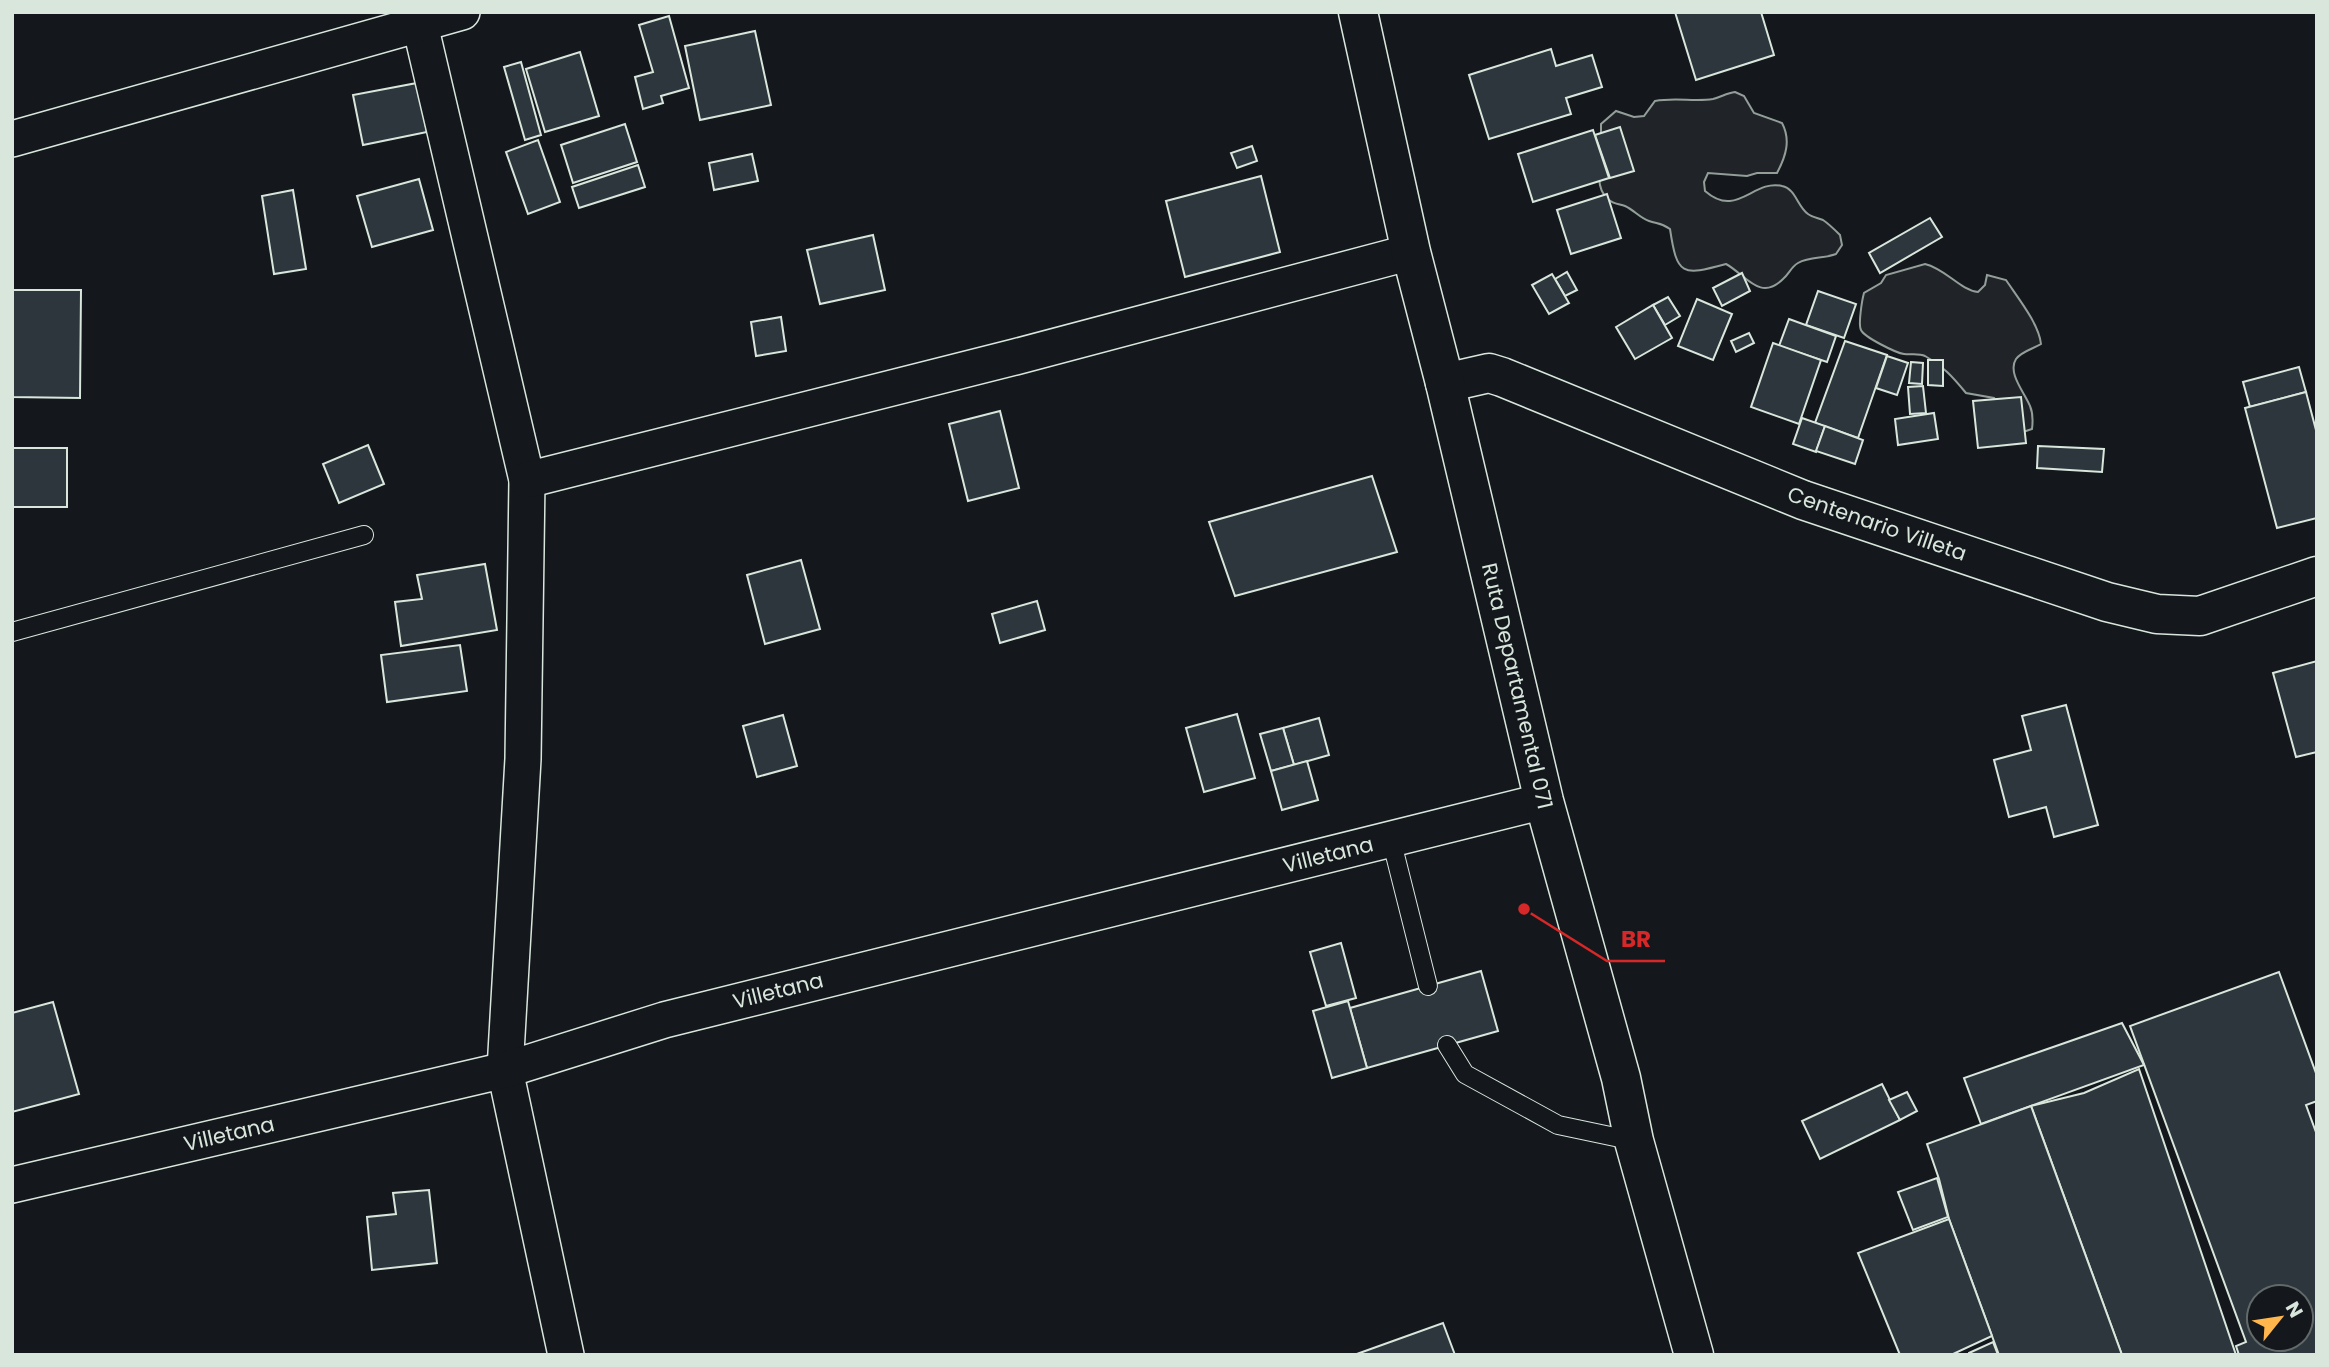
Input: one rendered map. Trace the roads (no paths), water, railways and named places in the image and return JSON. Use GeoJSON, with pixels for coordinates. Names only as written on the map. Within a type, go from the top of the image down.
{"type":"FeatureCollection","features":[{"type":"Feature","properties":{"kind":"main road","name":"Ruta Departamental 071"},"geometry":{"type":"LineString","coordinates":[[1358,12],[1411,252],[1445,383],[1544,801],[1694,1355]]}},
{"type":"Feature","properties":{"kind":"main road","name":"Centenario Villeta"},"geometry":{"type":"LineString","coordinates":[[1445,383],[1489,373],[1502,377],[1803,500],[2107,602],[2157,614],[2200,617],[2317,576]]}},
{"type":"Feature","properties":{"kind":"street"},"geometry":{"type":"LineString","coordinates":[[12,139],[418,18],[462,12]]}},
{"type":"Feature","properties":{"kind":"street"},"geometry":{"type":"LineString","coordinates":[[418,18],[527,480],[523,760],[505,1070],[566,1355]]}},
{"type":"Feature","properties":{"kind":"street"},"geometry":{"type":"LineString","coordinates":[[527,480],[1015,357],[1411,252]]}},
{"type":"Feature","properties":{"kind":"street","name":"Villetana"},"geometry":{"type":"LineString","coordinates":[[12,1185],[505,1070],[664,1020],[1544,801]]}},
{"type":"Feature","properties":{"kind":"lane"},"geometry":{"type":"LineString","coordinates":[[12,632],[364,535]]}},
{"type":"Feature","properties":{"kind":"lane"},"geometry":{"type":"LineString","coordinates":[[1391,839],[1428,986]]}},
{"type":"Feature","properties":{"kind":"lane"},"geometry":{"type":"LineString","coordinates":[[1447,1045],[1465,1074],[1558,1125],[1634,1141]]}},
{"type":"Feature","properties":{"kind":"place","name":"BR"},"geometry":{"type":"Point","coordinates":[1524,909]}}]}
